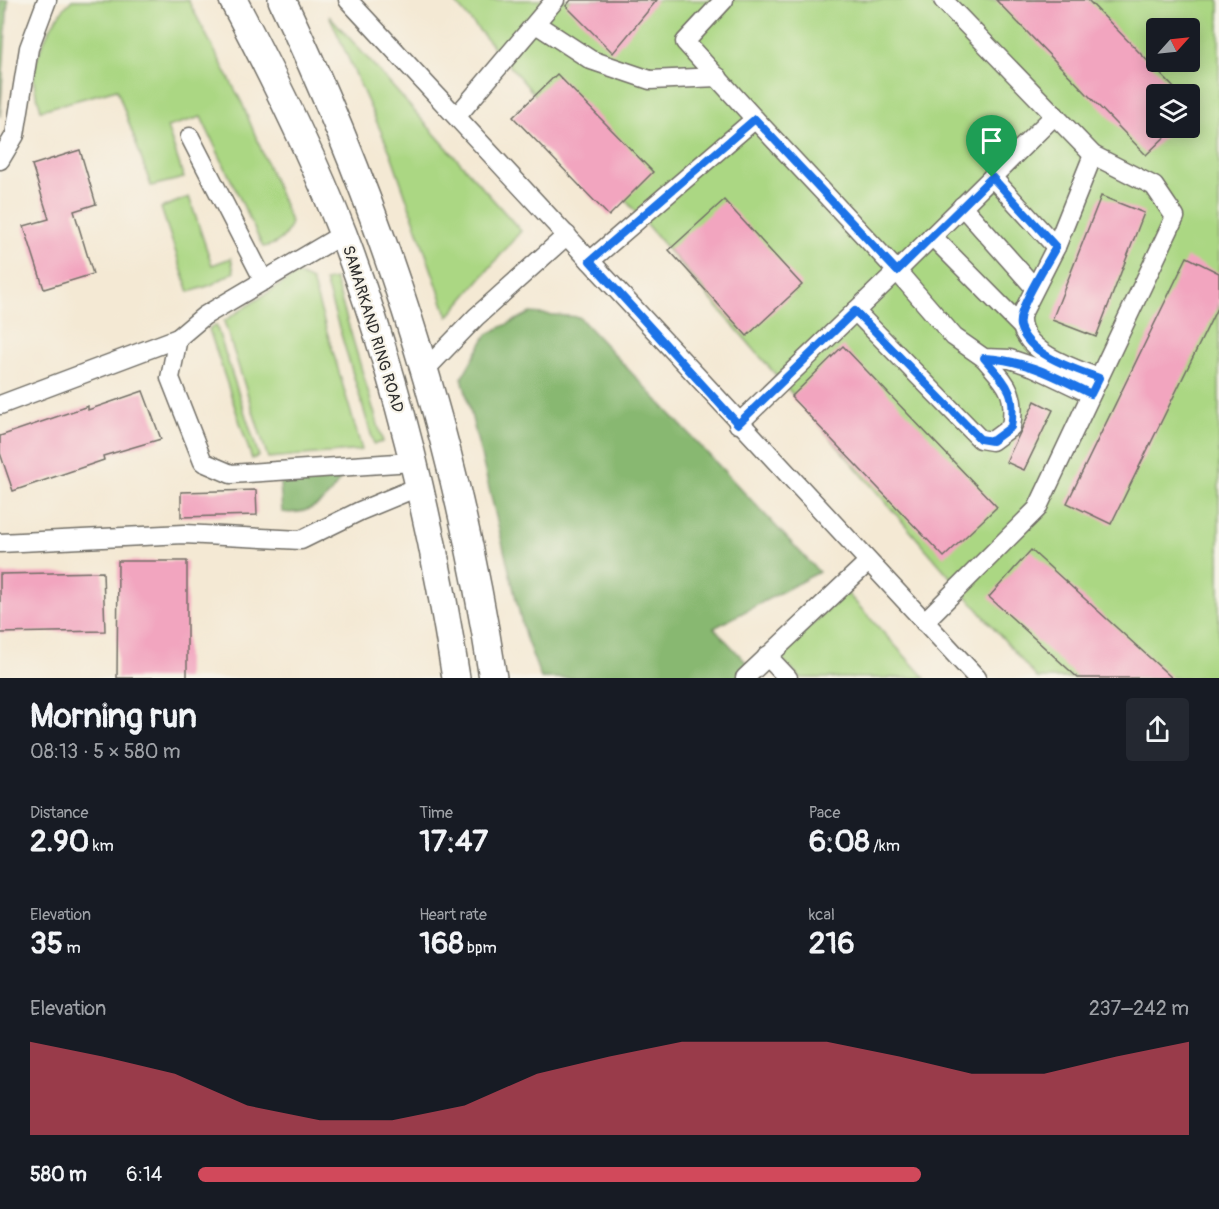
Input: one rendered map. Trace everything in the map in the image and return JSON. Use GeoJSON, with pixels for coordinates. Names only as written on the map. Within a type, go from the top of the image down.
{"type":"FeatureCollection","features":[{"type":"Feature","properties":{"kind":"highway","name":"SAMARKAND RING ROAD"},"geometry":{"type":"LineString","coordinates":[[233,0],[313,162],[343,234],[384,358],[415,474],[440,585],[456,678]]}},
{"type":"Feature","properties":{"kind":"highway"},"geometry":{"type":"LineString","coordinates":[[282,0],[327,96],[369,198],[425,370],[472,562],[506,678]]}},
{"type":"Feature","properties":{"kind":"highway"},"geometry":{"type":"LineString","coordinates":[[415,474],[440,678]]}},
{"type":"Feature","properties":{"kind":"highway"},"geometry":{"type":"LineString","coordinates":[[472,562],[493,678]]}},
{"type":"Feature","properties":{"kind":"street"},"geometry":{"type":"LineString","coordinates":[[0,160],[15,135],[29,48],[47,0]]}},
{"type":"Feature","properties":{"kind":"street"},"geometry":{"type":"LineString","coordinates":[[348,0],[567,235],[738,424],[924,622],[970,675]]}},
{"type":"Feature","properties":{"kind":"street"},"geometry":{"type":"LineString","coordinates":[[457,116],[555,0]]}},
{"type":"Feature","properties":{"kind":"street"},"geometry":{"type":"LineString","coordinates":[[724,0],[686,42],[897,271],[954,337],[984,358],[1011,389],[1014,406],[1011,427],[992,441],[980,439],[855,311]]}},
{"type":"Feature","properties":{"kind":"street"},"geometry":{"type":"LineString","coordinates":[[924,622],[1037,509],[1175,217],[1154,186],[1094,154],[943,0]]}},
{"type":"Feature","properties":{"kind":"street"},"geometry":{"type":"LineString","coordinates":[[536,24],[591,60],[650,80],[717,77]]}},
{"type":"Feature","properties":{"kind":"street"},"geometry":{"type":"LineString","coordinates":[[738,424],[1055,115]]}},
{"type":"Feature","properties":{"kind":"street"},"geometry":{"type":"LineString","coordinates":[[590,261],[755,119]]}},
{"type":"Feature","properties":{"kind":"street"},"geometry":{"type":"LineString","coordinates":[[190,137],[264,281]]}},
{"type":"Feature","properties":{"kind":"street"},"geometry":{"type":"LineString","coordinates":[[1020,325],[1021,316],[1034,286],[1056,247],[1094,154]]}},
{"type":"Feature","properties":{"kind":"street"},"geometry":{"type":"LineString","coordinates":[[992,177],[1056,247]]}},
{"type":"Feature","properties":{"kind":"street"},"geometry":{"type":"LineString","coordinates":[[962,206],[1034,286]]}},
{"type":"Feature","properties":{"kind":"street"},"geometry":{"type":"LineString","coordinates":[[0,405],[178,338],[204,316],[343,234]]}},
{"type":"Feature","properties":{"kind":"street"},"geometry":{"type":"LineString","coordinates":[[425,370],[476,317],[567,235]]}},
{"type":"Feature","properties":{"kind":"street"},"geometry":{"type":"LineString","coordinates":[[932,237],[1020,325],[1027,337],[1051,360],[1095,386]]}},
{"type":"Feature","properties":{"kind":"street"},"geometry":{"type":"LineString","coordinates":[[178,338],[171,378],[203,462],[231,474],[415,474]]}},
{"type":"Feature","properties":{"kind":"street"},"geometry":{"type":"LineString","coordinates":[[984,358],[1010,359],[1095,386]]}},
{"type":"Feature","properties":{"kind":"street"},"geometry":{"type":"LineString","coordinates":[[0,543],[184,534],[301,540],[360,511],[415,474]]}},
{"type":"Feature","properties":{"kind":"street"},"geometry":{"type":"LineString","coordinates":[[745,678],[868,562]]}},
{"type":"Feature","properties":{"kind":"street"},"geometry":{"type":"LineString","coordinates":[[767,656],[788,678]]}},
{"type":"Feature","properties":{"kind":"green space"},"geometry":{"type":"Polygon","coordinates":[[[0,0],[8,0],[0,117],[0,0]]]}},
{"type":"Feature","properties":{"kind":"green space"},"geometry":{"type":"Polygon","coordinates":[[[72,0],[188,0],[242,103],[291,222],[281,239],[263,247],[201,117],[167,127],[184,178],[151,186],[117,89],[41,110],[34,84],[37,60],[52,26],[72,0]]]}},
{"type":"Feature","properties":{"kind":"green space"},"geometry":{"type":"Polygon","coordinates":[[[453,0],[1219,0],[1219,678],[1037,678],[453,0]]]}},
{"type":"Feature","properties":{"kind":"green space"},"geometry":{"type":"Polygon","coordinates":[[[329,15],[521,231],[448,317],[391,154],[329,15]]]}},
{"type":"Feature","properties":{"kind":"green space"},"geometry":{"type":"Polygon","coordinates":[[[189,197],[212,265],[231,258],[234,272],[211,285],[189,292],[161,208],[189,197]]]}},
{"type":"Feature","properties":{"kind":"green space"},"geometry":{"type":"Polygon","coordinates":[[[297,274],[312,281],[362,450],[268,458],[224,321],[297,274]]]}},
{"type":"Feature","properties":{"kind":"green space"},"geometry":{"type":"Polygon","coordinates":[[[335,279],[383,442],[374,444],[325,281],[335,279]]]}},
{"type":"Feature","properties":{"kind":"green space"},"geometry":{"type":"Polygon","coordinates":[[[530,313],[579,317],[819,572],[714,628],[761,678],[541,678],[525,636],[462,377],[487,334],[530,313]]]}},
{"type":"Feature","properties":{"kind":"green space"},"geometry":{"type":"Polygon","coordinates":[[[216,325],[259,456],[252,459],[209,329],[216,325]]]}},
{"type":"Feature","properties":{"kind":"green space"},"geometry":{"type":"Polygon","coordinates":[[[341,477],[331,493],[317,505],[301,512],[282,512],[280,483],[341,477]]]}},
{"type":"Feature","properties":{"kind":"green space"},"geometry":{"type":"Polygon","coordinates":[[[846,592],[925,678],[800,678],[779,656],[846,592]]]}},
{"type":"Feature","properties":{"kind":"building"},"geometry":{"type":"Polygon","coordinates":[[[571,0],[657,0],[613,53],[566,6],[571,0]]]}},
{"type":"Feature","properties":{"kind":"building"},"geometry":{"type":"Polygon","coordinates":[[[996,0],[1088,0],[1146,59],[1146,72],[1158,72],[1170,84],[1146,84],[1146,138],[1164,138],[1146,155],[996,0]]]}},
{"type":"Feature","properties":{"kind":"building"},"geometry":{"type":"Polygon","coordinates":[[[557,74],[653,172],[609,216],[513,117],[557,74]]]}},
{"type":"Feature","properties":{"kind":"building"},"geometry":{"type":"Polygon","coordinates":[[[80,150],[96,204],[74,211],[93,274],[44,289],[24,226],[49,219],[32,165],[80,150]]]}},
{"type":"Feature","properties":{"kind":"building"},"geometry":{"type":"Polygon","coordinates":[[[1101,196],[1144,213],[1096,337],[1052,320],[1101,196]]]}},
{"type":"Feature","properties":{"kind":"building"},"geometry":{"type":"Polygon","coordinates":[[[724,200],[802,285],[747,336],[669,250],[724,200]]]}},
{"type":"Feature","properties":{"kind":"building"},"geometry":{"type":"Polygon","coordinates":[[[1187,257],[1219,273],[1219,304],[1111,524],[1067,503],[1187,257]]]}},
{"type":"Feature","properties":{"kind":"building"},"geometry":{"type":"Polygon","coordinates":[[[843,346],[997,507],[944,557],[791,397],[843,346]]]}},
{"type":"Feature","properties":{"kind":"building"},"geometry":{"type":"Polygon","coordinates":[[[143,391],[161,439],[103,456],[104,460],[13,491],[0,453],[0,436],[88,406],[88,410],[143,391]]]}},
{"type":"Feature","properties":{"kind":"building"},"geometry":{"type":"Polygon","coordinates":[[[1035,401],[1053,410],[1024,470],[1006,462],[1035,401]]]}},
{"type":"Feature","properties":{"kind":"building"},"geometry":{"type":"Polygon","coordinates":[[[256,490],[257,515],[181,517],[181,492],[256,490]]]}},
{"type":"Feature","properties":{"kind":"building"},"geometry":{"type":"Polygon","coordinates":[[[1031,550],[1172,678],[1078,678],[989,597],[1031,550]]]}},
{"type":"Feature","properties":{"kind":"building"},"geometry":{"type":"Polygon","coordinates":[[[118,561],[187,561],[187,678],[117,678],[118,561]]]}},
{"type":"Feature","properties":{"kind":"building"},"geometry":{"type":"Polygon","coordinates":[[[103,572],[105,631],[0,633],[0,574],[103,572]]]}},
{"type":"Feature","properties":{"kind":"route"},"geometry":{"type":"LineString","coordinates":[[755,119],[897,271],[992,177],[1056,247],[1034,286],[1021,316],[1020,325],[1027,337],[1051,360],[1099,378],[1091,394],[1034,367],[1010,359],[984,358],[1011,389],[1014,406],[1011,427],[992,441],[980,439],[855,311],[738,424],[590,261],[755,119]]}}]}
